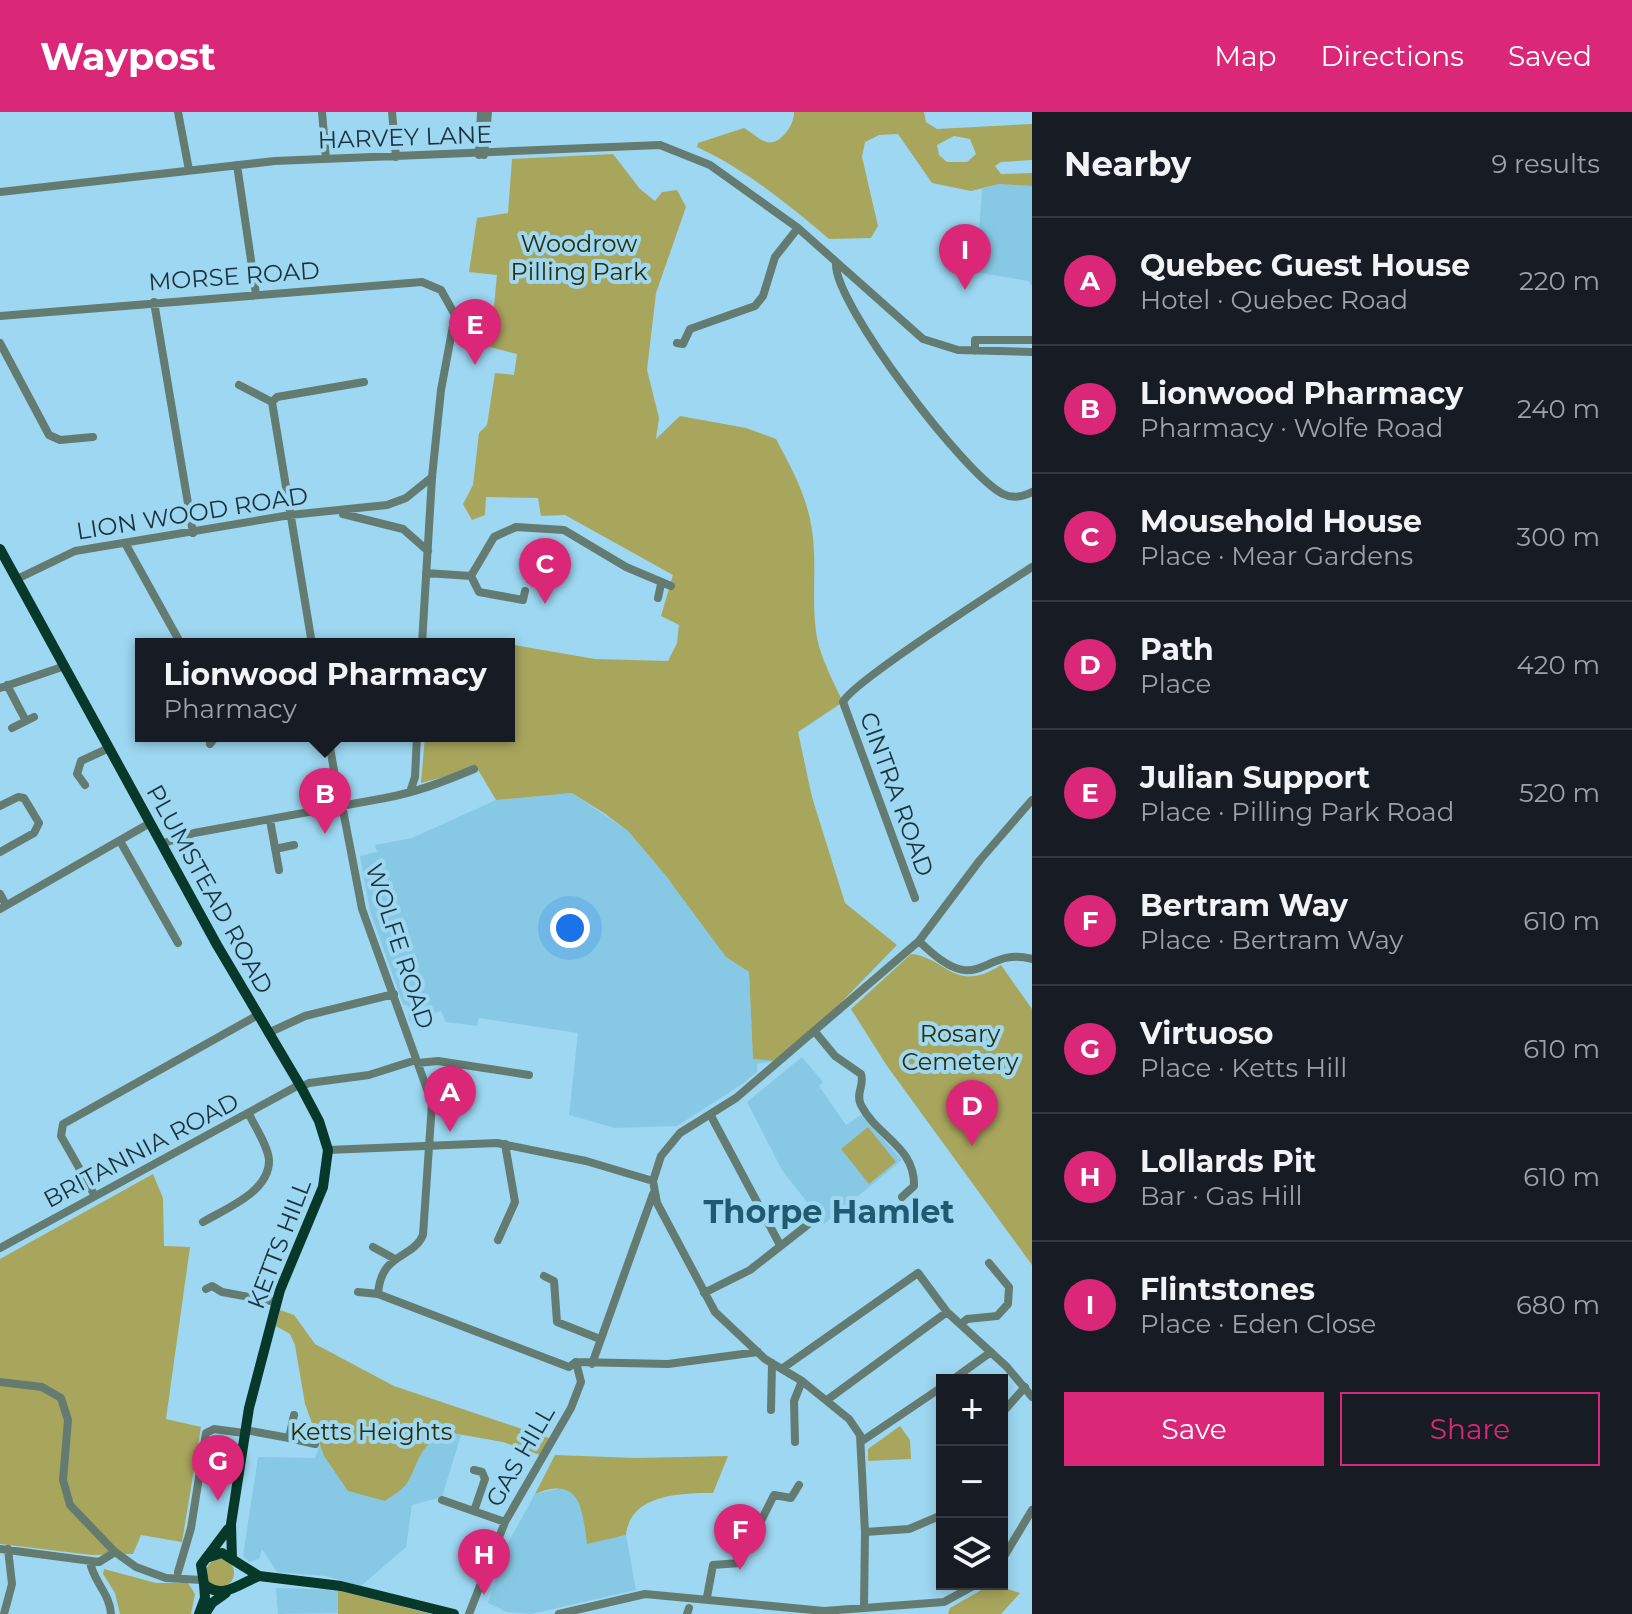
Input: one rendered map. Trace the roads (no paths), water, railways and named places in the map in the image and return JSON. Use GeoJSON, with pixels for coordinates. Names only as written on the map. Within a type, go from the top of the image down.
{"type":"FeatureCollection","features":[{"type":"Feature","properties":{"kind":"main road","name":"PLUMSTEAD ROAD"},"geometry":{"type":"LineString","coordinates":[[0,549],[161,844],[298,1083]]}},
{"type":"Feature","properties":{"kind":"main road","name":"KETTS HILL"},"geometry":{"type":"LineString","coordinates":[[233,1560],[231,1524],[244,1431],[276,1302],[321,1196],[328,1150],[324,1132],[298,1083]]}},
{"type":"Feature","properties":{"kind":"main road","name":"KETTS HILL"},"geometry":{"type":"LineString","coordinates":[[204,1562],[231,1524]]}},
{"type":"Feature","properties":{"kind":"main road"},"geometry":{"type":"LineString","coordinates":[[202,1614],[204,1562],[222,1553],[259,1576],[341,1586],[454,1614]]}},
{"type":"Feature","properties":{"kind":"main road"},"geometry":{"type":"LineString","coordinates":[[202,1614],[233,1588],[239,1572],[233,1560]]}},
{"type":"Feature","properties":{"kind":"main road"},"geometry":{"type":"LineString","coordinates":[[203,1582],[218,1592],[259,1576]]}},
{"type":"Feature","properties":{"kind":"street"},"geometry":{"type":"LineString","coordinates":[[178,112],[189,170]]}},
{"type":"Feature","properties":{"kind":"street"},"geometry":{"type":"LineString","coordinates":[[322,112],[326,159]]}},
{"type":"Feature","properties":{"kind":"street"},"geometry":{"type":"LineString","coordinates":[[392,112],[396,157]]}},
{"type":"Feature","properties":{"kind":"street"},"geometry":{"type":"LineString","coordinates":[[481,112],[481,155]]}},
{"type":"Feature","properties":{"kind":"street"},"geometry":{"type":"LineString","coordinates":[[481,155],[488,112]]}},
{"type":"Feature","properties":{"kind":"street","name":"HARVEY LANE"},"geometry":{"type":"LineString","coordinates":[[0,192],[237,165],[326,159],[481,155],[628,144],[674,148],[710,165],[798,228],[836,265],[923,339],[947,349],[1032,352]]}},
{"type":"Feature","properties":{"kind":"street"},"geometry":{"type":"LineString","coordinates":[[237,165],[256,294]]}},
{"type":"Feature","properties":{"kind":"street"},"geometry":{"type":"LineString","coordinates":[[683,344],[690,329],[755,306],[763,296],[775,257],[798,228]]}},
{"type":"Feature","properties":{"kind":"street"},"geometry":{"type":"LineString","coordinates":[[836,265],[855,314],[927,417],[984,478],[1010,497],[1032,492]]}},
{"type":"Feature","properties":{"kind":"street"},"geometry":{"type":"LineString","coordinates":[[847,295],[852,279]]}},
{"type":"Feature","properties":{"kind":"street","name":"MORSE ROAD"},"geometry":{"type":"LineString","coordinates":[[0,316],[422,282],[441,290],[455,315],[441,390],[432,477]]}},
{"type":"Feature","properties":{"kind":"street"},"geometry":{"type":"LineString","coordinates":[[154,302],[193,533]]}},
{"type":"Feature","properties":{"kind":"street"},"geometry":{"type":"LineString","coordinates":[[975,351],[975,340],[1032,340]]}},
{"type":"Feature","properties":{"kind":"street"},"geometry":{"type":"LineString","coordinates":[[0,343],[49,435],[60,440],[93,437]]}},
{"type":"Feature","properties":{"kind":"street"},"geometry":{"type":"LineString","coordinates":[[272,402],[277,397],[364,382]]}},
{"type":"Feature","properties":{"kind":"street"},"geometry":{"type":"LineString","coordinates":[[239,385],[272,402]]}},
{"type":"Feature","properties":{"kind":"street"},"geometry":{"type":"LineString","coordinates":[[272,402],[311,638]]}},
{"type":"Feature","properties":{"kind":"street"},"geometry":{"type":"LineString","coordinates":[[422,638],[432,477]]}},
{"type":"Feature","properties":{"kind":"street","name":"LION WOOD ROAD"},"geometry":{"type":"LineString","coordinates":[[17,579],[68,553],[290,515],[387,505],[406,498],[432,477]]}},
{"type":"Feature","properties":{"kind":"street","name":"LION WOOD ROAD"},"geometry":{"type":"LineString","coordinates":[[331,513],[388,522],[403,529],[428,551]]}},
{"type":"Feature","properties":{"kind":"street"},"geometry":{"type":"LineString","coordinates":[[471,576],[483,550],[506,529],[564,530],[666,585],[658,598]]}},
{"type":"Feature","properties":{"kind":"street"},"geometry":{"type":"LineString","coordinates":[[125,543],[178,638]]}},
{"type":"Feature","properties":{"kind":"street","name":"CINTRA ROAD"},"geometry":{"type":"LineString","coordinates":[[915,898],[843,702],[846,695],[872,675],[1032,567]]}},
{"type":"Feature","properties":{"kind":"street"},"geometry":{"type":"LineString","coordinates":[[426,573],[471,576]]}},
{"type":"Feature","properties":{"kind":"street"},"geometry":{"type":"LineString","coordinates":[[471,576],[479,592],[523,600],[525,591]]}},
{"type":"Feature","properties":{"kind":"street"},"geometry":{"type":"LineString","coordinates":[[12,728],[30,719],[3,687],[65,666]]}},
{"type":"Feature","properties":{"kind":"street","name":"WOLFE ROAD"},"geometry":{"type":"LineString","coordinates":[[329,742],[362,909],[432,1103],[423,1235],[421,1241],[393,1258]]}},
{"type":"Feature","properties":{"kind":"street"},"geometry":{"type":"LineString","coordinates":[[411,789],[415,777],[417,742]]}},
{"type":"Feature","properties":{"kind":"street"},"geometry":{"type":"LineString","coordinates":[[80,783],[77,769],[81,761],[109,748]]}},
{"type":"Feature","properties":{"kind":"street"},"geometry":{"type":"LineString","coordinates":[[161,844],[174,837],[396,796],[411,789],[426,790],[474,769]]}},
{"type":"Feature","properties":{"kind":"street"},"geometry":{"type":"LineString","coordinates":[[0,806],[18,797],[24,798],[39,823],[34,833],[0,852]]}},
{"type":"Feature","properties":{"kind":"street"},"geometry":{"type":"LineString","coordinates":[[592,1364],[653,1194],[653,1181],[667,1145],[680,1133],[711,1116],[816,1033],[919,941],[980,860],[1032,800]]}},
{"type":"Feature","properties":{"kind":"street"},"geometry":{"type":"LineString","coordinates":[[270,820],[279,870]]}},
{"type":"Feature","properties":{"kind":"street"},"geometry":{"type":"LineString","coordinates":[[0,894],[3,907],[150,823]]}},
{"type":"Feature","properties":{"kind":"street"},"geometry":{"type":"LineString","coordinates":[[120,841],[147,896],[173,939]]}},
{"type":"Feature","properties":{"kind":"street"},"geometry":{"type":"LineString","coordinates":[[275,849],[294,845]]}},
{"type":"Feature","properties":{"kind":"street"},"geometry":{"type":"LineString","coordinates":[[919,941],[943,964],[964,971],[991,966],[1014,956],[1032,959]]}},
{"type":"Feature","properties":{"kind":"street"},"geometry":{"type":"LineString","coordinates":[[268,1033],[305,1016],[394,994]]}},
{"type":"Feature","properties":{"kind":"street"},"geometry":{"type":"LineString","coordinates":[[95,1196],[61,1136],[63,1124],[258,1015]]}},
{"type":"Feature","properties":{"kind":"street"},"geometry":{"type":"LineString","coordinates":[[816,1033],[835,1056],[861,1074],[860,1103],[886,1139],[898,1144],[908,1156],[914,1186],[902,1197]]}},
{"type":"Feature","properties":{"kind":"street","name":"BRITANNIA ROAD"},"geometry":{"type":"LineString","coordinates":[[0,1248],[249,1114],[298,1083],[369,1075],[417,1061],[438,1061],[529,1075]]}},
{"type":"Feature","properties":{"kind":"street"},"geometry":{"type":"LineString","coordinates":[[203,1222],[248,1196],[268,1166],[269,1157],[249,1114]]}},
{"type":"Feature","properties":{"kind":"street"},"geometry":{"type":"LineString","coordinates":[[711,1116],[780,1245]]}},
{"type":"Feature","properties":{"kind":"street"},"geometry":{"type":"LineString","coordinates":[[328,1150],[430,1144],[505,1144],[586,1161],[653,1181]]}},
{"type":"Feature","properties":{"kind":"street"},"geometry":{"type":"LineString","coordinates":[[498,1240],[515,1202],[505,1144]]}},
{"type":"Feature","properties":{"kind":"street"},"geometry":{"type":"LineString","coordinates":[[653,1194],[715,1312],[758,1352],[802,1381],[849,1419],[862,1441],[864,1607]]}},
{"type":"Feature","properties":{"kind":"street"},"geometry":{"type":"LineString","coordinates":[[704,1293],[750,1270],[815,1219]]}},
{"type":"Feature","properties":{"kind":"street"},"geometry":{"type":"LineString","coordinates":[[373,1247],[393,1258],[375,1295]]}},
{"type":"Feature","properties":{"kind":"street"},"geometry":{"type":"LineString","coordinates":[[961,1324],[967,1319],[997,1316],[1008,1304],[1009,1287],[989,1263]]}},
{"type":"Feature","properties":{"kind":"street"},"geometry":{"type":"LineString","coordinates":[[783,1368],[918,1273],[947,1312],[991,1352],[1032,1397]]}},
{"type":"Feature","properties":{"kind":"street"},"geometry":{"type":"LineString","coordinates":[[544,1276],[554,1281],[557,1322],[600,1339]]}},
{"type":"Feature","properties":{"kind":"street"},"geometry":{"type":"LineString","coordinates":[[206,1289],[212,1286],[222,1292],[276,1302]]}},
{"type":"Feature","properties":{"kind":"street"},"geometry":{"type":"LineString","coordinates":[[358,1292],[375,1295],[569,1367],[576,1362],[668,1364],[742,1357],[758,1352]]}},
{"type":"Feature","properties":{"kind":"street"},"geometry":{"type":"LineString","coordinates":[[827,1400],[947,1312]]}},
{"type":"Feature","properties":{"kind":"street"},"geometry":{"type":"LineString","coordinates":[[960,1374],[991,1352]]}},
{"type":"Feature","properties":{"kind":"street","name":"GAS HILL"},"geometry":{"type":"LineString","coordinates":[[469,1614],[505,1522],[571,1408],[581,1382],[576,1362]]}},
{"type":"Feature","properties":{"kind":"street"},"geometry":{"type":"LineString","coordinates":[[771,1410],[772,1363]]}},
{"type":"Feature","properties":{"kind":"street"},"geometry":{"type":"LineString","coordinates":[[795,1442],[794,1401],[802,1381]]}},
{"type":"Feature","properties":{"kind":"street"},"geometry":{"type":"LineString","coordinates":[[0,1382],[42,1387],[61,1398],[68,1420],[63,1480],[66,1497],[115,1552],[155,1575],[180,1575],[203,1582]]}},
{"type":"Feature","properties":{"kind":"street"},"geometry":{"type":"LineString","coordinates":[[1008,1406],[1025,1387]]}},
{"type":"Feature","properties":{"kind":"street"},"geometry":{"type":"LineString","coordinates":[[862,1441],[936,1391]]}},
{"type":"Feature","properties":{"kind":"street"},"geometry":{"type":"LineString","coordinates":[[289,1438],[294,1415]]}},
{"type":"Feature","properties":{"kind":"street"},"geometry":{"type":"LineString","coordinates":[[180,1575],[187,1554],[206,1433],[214,1429],[244,1431],[315,1444]]}},
{"type":"Feature","properties":{"kind":"street"},"geometry":{"type":"LineString","coordinates":[[474,1470],[482,1472],[485,1479],[474,1511]]}},
{"type":"Feature","properties":{"kind":"street"},"geometry":{"type":"LineString","coordinates":[[707,1597],[713,1565],[740,1563],[774,1495],[791,1498],[799,1485]]}},
{"type":"Feature","properties":{"kind":"street"},"geometry":{"type":"LineString","coordinates":[[442,1500],[505,1522]]}},
{"type":"Feature","properties":{"kind":"street"},"geometry":{"type":"LineString","coordinates":[[1008,1550],[1032,1510]]}},
{"type":"Feature","properties":{"kind":"street"},"geometry":{"type":"LineString","coordinates":[[865,1532],[909,1529],[936,1518]]}},
{"type":"Feature","properties":{"kind":"street"},"geometry":{"type":"LineString","coordinates":[[4,1614],[12,1584],[4,1549],[90,1561],[102,1561],[115,1552]]}},
{"type":"Feature","properties":{"kind":"street"},"geometry":{"type":"LineString","coordinates":[[90,1561],[92,1571],[106,1590],[111,1614]]}},
{"type":"Feature","properties":{"kind":"street"},"geometry":{"type":"LineString","coordinates":[[180,1575],[204,1562]]}},
{"type":"Feature","properties":{"kind":"street"},"geometry":{"type":"LineString","coordinates":[[559,1614],[645,1594],[707,1597],[824,1611],[864,1607],[880,1610],[944,1602],[966,1590]]}},
{"type":"Feature","properties":{"kind":"street"},"geometry":{"type":"LineString","coordinates":[[943,1614],[944,1602]]}},
{"type":"Feature","properties":{"kind":"place","name":"Flintstones"},"geometry":{"type":"Point","coordinates":[965,290]}},
{"type":"Feature","properties":{"kind":"place","name":"Julian Support"},"geometry":{"type":"Point","coordinates":[475,365]}},
{"type":"Feature","properties":{"kind":"place","name":"Mousehold House"},"geometry":{"type":"Point","coordinates":[545,604]}},
{"type":"Feature","properties":{"kind":"place","name":"Lionwood Pharmacy"},"geometry":{"type":"Point","coordinates":[325,834]}},
{"type":"Feature","properties":{"kind":"place","name":"Quebec Guest House"},"geometry":{"type":"Point","coordinates":[450,1132]}},
{"type":"Feature","properties":{"kind":"place","name":"Path"},"geometry":{"type":"Point","coordinates":[972,1146]}},
{"type":"Feature","properties":{"kind":"place","name":"Virtuoso"},"geometry":{"type":"Point","coordinates":[218,1501]}},
{"type":"Feature","properties":{"kind":"place","name":"Bertram Way"},"geometry":{"type":"Point","coordinates":[740,1570]}},
{"type":"Feature","properties":{"kind":"place","name":"Lollards Pit"},"geometry":{"type":"Point","coordinates":[484,1595]}},
{"type":"Feature","properties":{"kind":"district","name":"Thorpe Hamlet"},"geometry":{"type":"Point","coordinates":[829,1211]}},
{"type":"Feature","properties":{"kind":"park label","name":"Woodrow Pilling Park"},"geometry":{"type":"Point","coordinates":[579,257]}},
{"type":"Feature","properties":{"kind":"park label","name":"Rosary Cemetery"},"geometry":{"type":"Point","coordinates":[960,1047]}},
{"type":"Feature","properties":{"kind":"park label","name":"Ketts Heights"},"geometry":{"type":"Point","coordinates":[371,1431]}}]}
